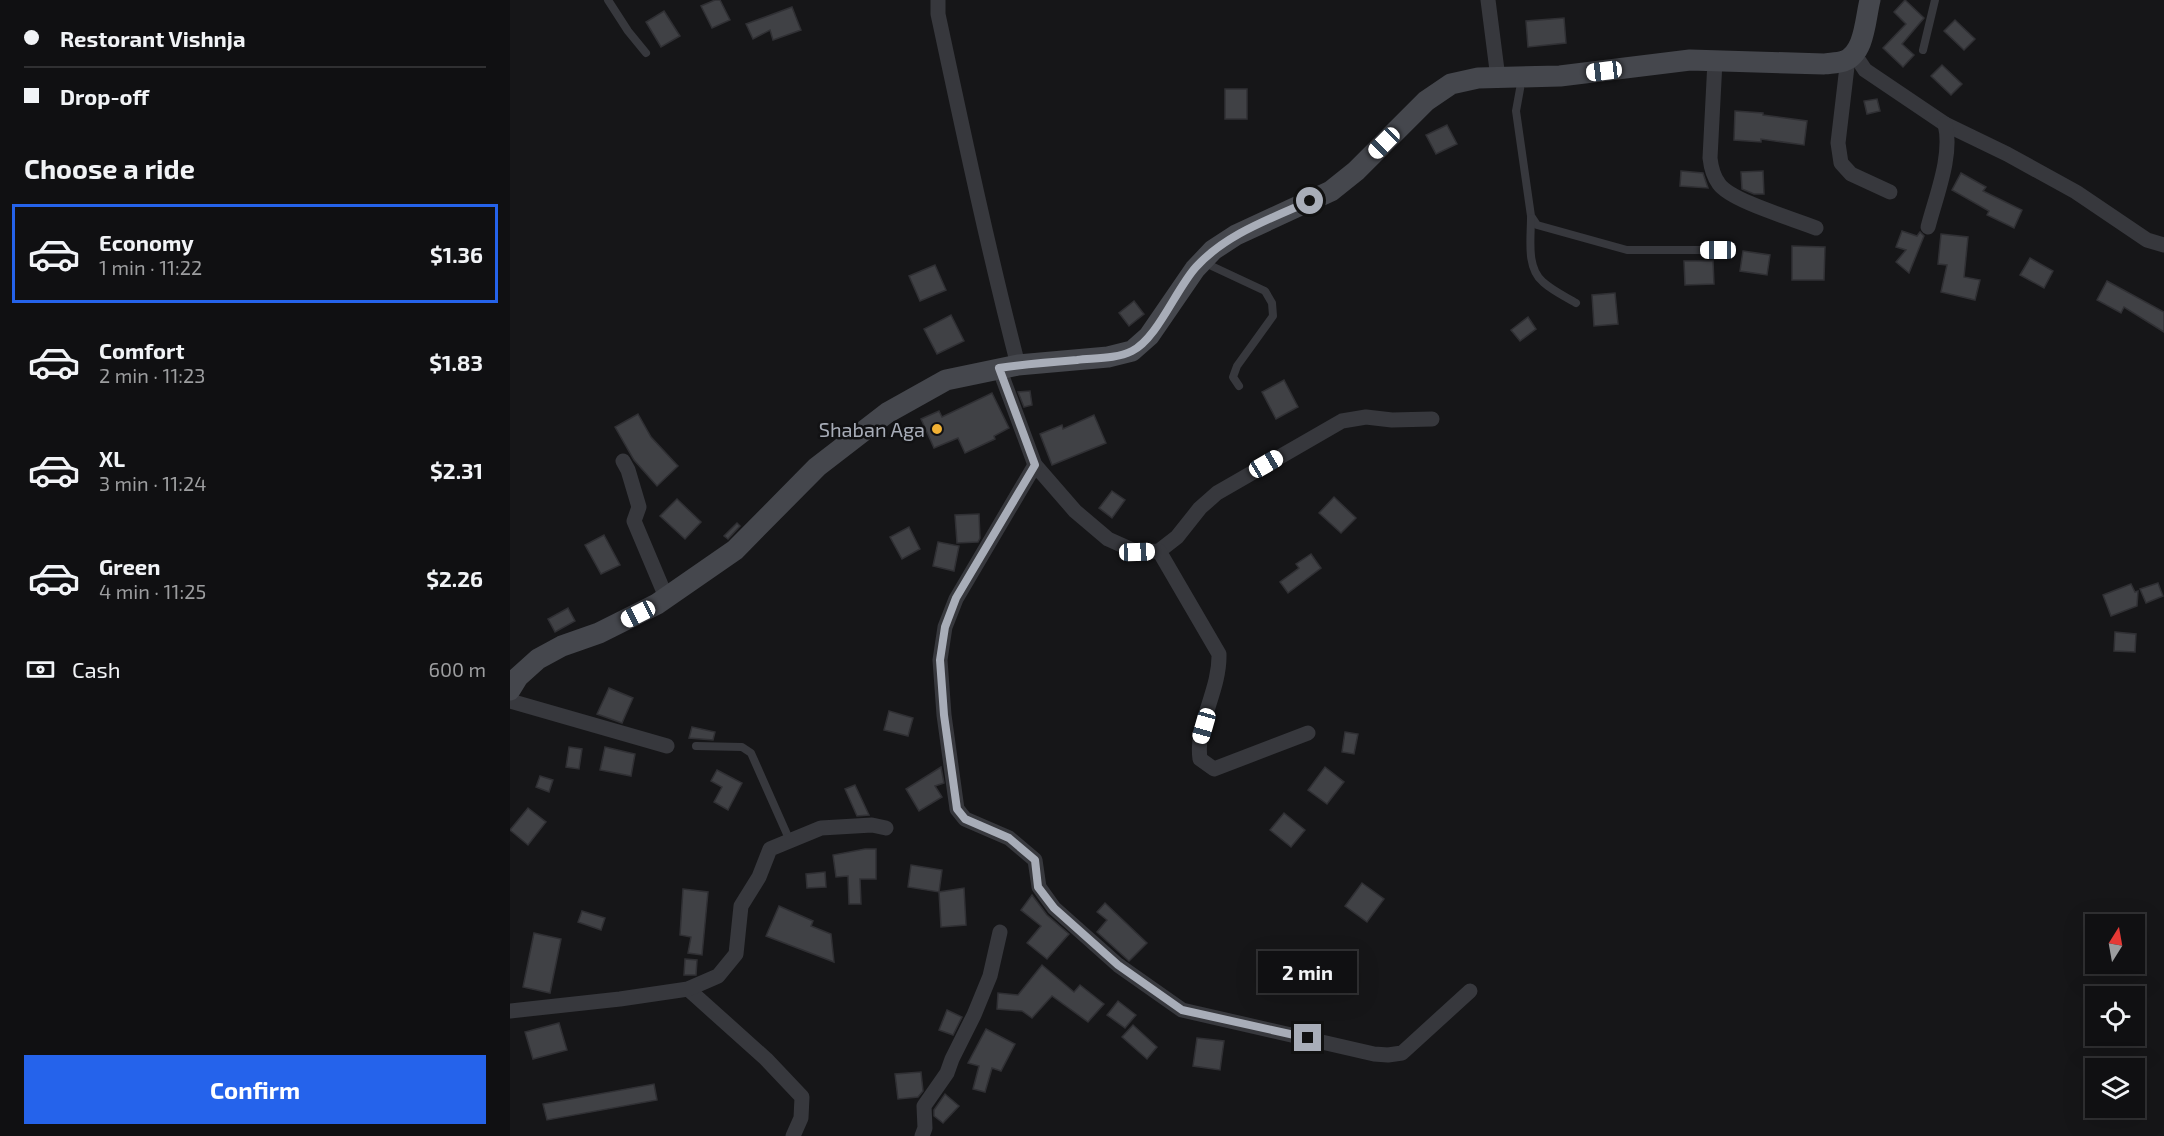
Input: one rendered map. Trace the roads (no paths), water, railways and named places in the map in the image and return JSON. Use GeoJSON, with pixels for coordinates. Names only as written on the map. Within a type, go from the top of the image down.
{"type":"FeatureCollection","features":[{"type":"Feature","properties":{"kind":"main road"},"geometry":{"type":"LineString","coordinates":[[510,690],[518,677],[538,659],[562,646],[599,633],[666,597],[735,550],[817,467],[887,412],[946,380],[1009,367],[1108,357],[1132,351],[1149,336],[1194,269],[1213,250],[1236,235],[1332,191],[1356,171],[1426,101],[1451,84],[1478,78],[1560,76],[1690,60],[1842,62],[1852,56],[1861,40],[1870,0]]}},
{"type":"Feature","properties":{"kind":"street"},"geometry":{"type":"LineString","coordinates":[[938,0],[938,14],[959,115],[1002,303],[1009,367],[1035,465],[1075,511],[1108,539],[1137,552],[1159,551],[1178,537],[1200,508],[1217,493],[1342,422],[1366,417],[1392,420],[1432,419]]}},
{"type":"Feature","properties":{"kind":"street"},"geometry":{"type":"LineString","coordinates":[[1488,0],[1498,78]]}},
{"type":"Feature","properties":{"kind":"street"},"geometry":{"type":"LineString","coordinates":[[1852,56],[1864,70],[1945,124],[2066,186],[2147,240],[2164,245]]}},
{"type":"Feature","properties":{"kind":"street"},"geometry":{"type":"LineString","coordinates":[[1852,56],[1838,143],[1841,163],[1851,174],[1890,192]]}},
{"type":"Feature","properties":{"kind":"street"},"geometry":{"type":"LineString","coordinates":[[1715,61],[1710,158],[1712,171],[1719,185],[1732,196],[1816,228]]}},
{"type":"Feature","properties":{"kind":"street"},"geometry":{"type":"LineString","coordinates":[[1928,227],[1947,151],[1948,137],[1945,124]]}},
{"type":"Feature","properties":{"kind":"street"},"geometry":{"type":"LineString","coordinates":[[623,461],[639,507],[634,520],[666,597]]}},
{"type":"Feature","properties":{"kind":"street"},"geometry":{"type":"LineString","coordinates":[[1035,465],[956,598],[945,627],[940,660],[944,715],[957,809],[965,819],[1009,838],[1035,860],[1038,887],[1054,908],[1118,965],[1182,1010],[1374,1054],[1388,1055],[1402,1053],[1470,991]]}},
{"type":"Feature","properties":{"kind":"street"},"geometry":{"type":"LineString","coordinates":[[1159,551],[1219,654],[1220,672],[1198,745],[1200,759],[1214,769],[1308,733]]}},
{"type":"Feature","properties":{"kind":"street"},"geometry":{"type":"LineString","coordinates":[[510,701],[667,746]]}},
{"type":"Feature","properties":{"kind":"street"},"geometry":{"type":"LineString","coordinates":[[510,1011],[688,989],[718,976],[736,954],[741,906],[759,877],[770,849],[821,828],[872,825],[886,828]]}},
{"type":"Feature","properties":{"kind":"street"},"geometry":{"type":"LineString","coordinates":[[922,1136],[925,1128],[924,1107],[948,1073],[952,1059],[974,1015],[990,976],[1000,932]]}},
{"type":"Feature","properties":{"kind":"street"},"geometry":{"type":"LineString","coordinates":[[688,989],[766,1059],[802,1097],[801,1118],[793,1136]]}},
{"type":"Feature","properties":{"kind":"lane"},"geometry":{"type":"LineString","coordinates":[[608,0],[628,31],[646,53]]}},
{"type":"Feature","properties":{"kind":"lane"},"geometry":{"type":"LineString","coordinates":[[1923,50],[1935,0]]}},
{"type":"Feature","properties":{"kind":"lane"},"geometry":{"type":"LineString","coordinates":[[1522,77],[1516,111],[1531,216],[1532,260],[1535,273],[1543,282],[1576,303]]}},
{"type":"Feature","properties":{"kind":"lane"},"geometry":{"type":"LineString","coordinates":[[1531,216],[1537,225],[1627,250],[1718,250]]}},
{"type":"Feature","properties":{"kind":"lane"},"geometry":{"type":"LineString","coordinates":[[1202,261],[1265,291],[1272,303],[1273,316],[1237,366],[1233,377],[1239,386]]}},
{"type":"Feature","properties":{"kind":"lane"},"geometry":{"type":"LineString","coordinates":[[696,746],[742,747],[751,753],[790,841]]}},
{"type":"Feature","properties":{"kind":"place","name":"Shaban Aga"},"geometry":{"type":"Point","coordinates":[937,429]}}]}
